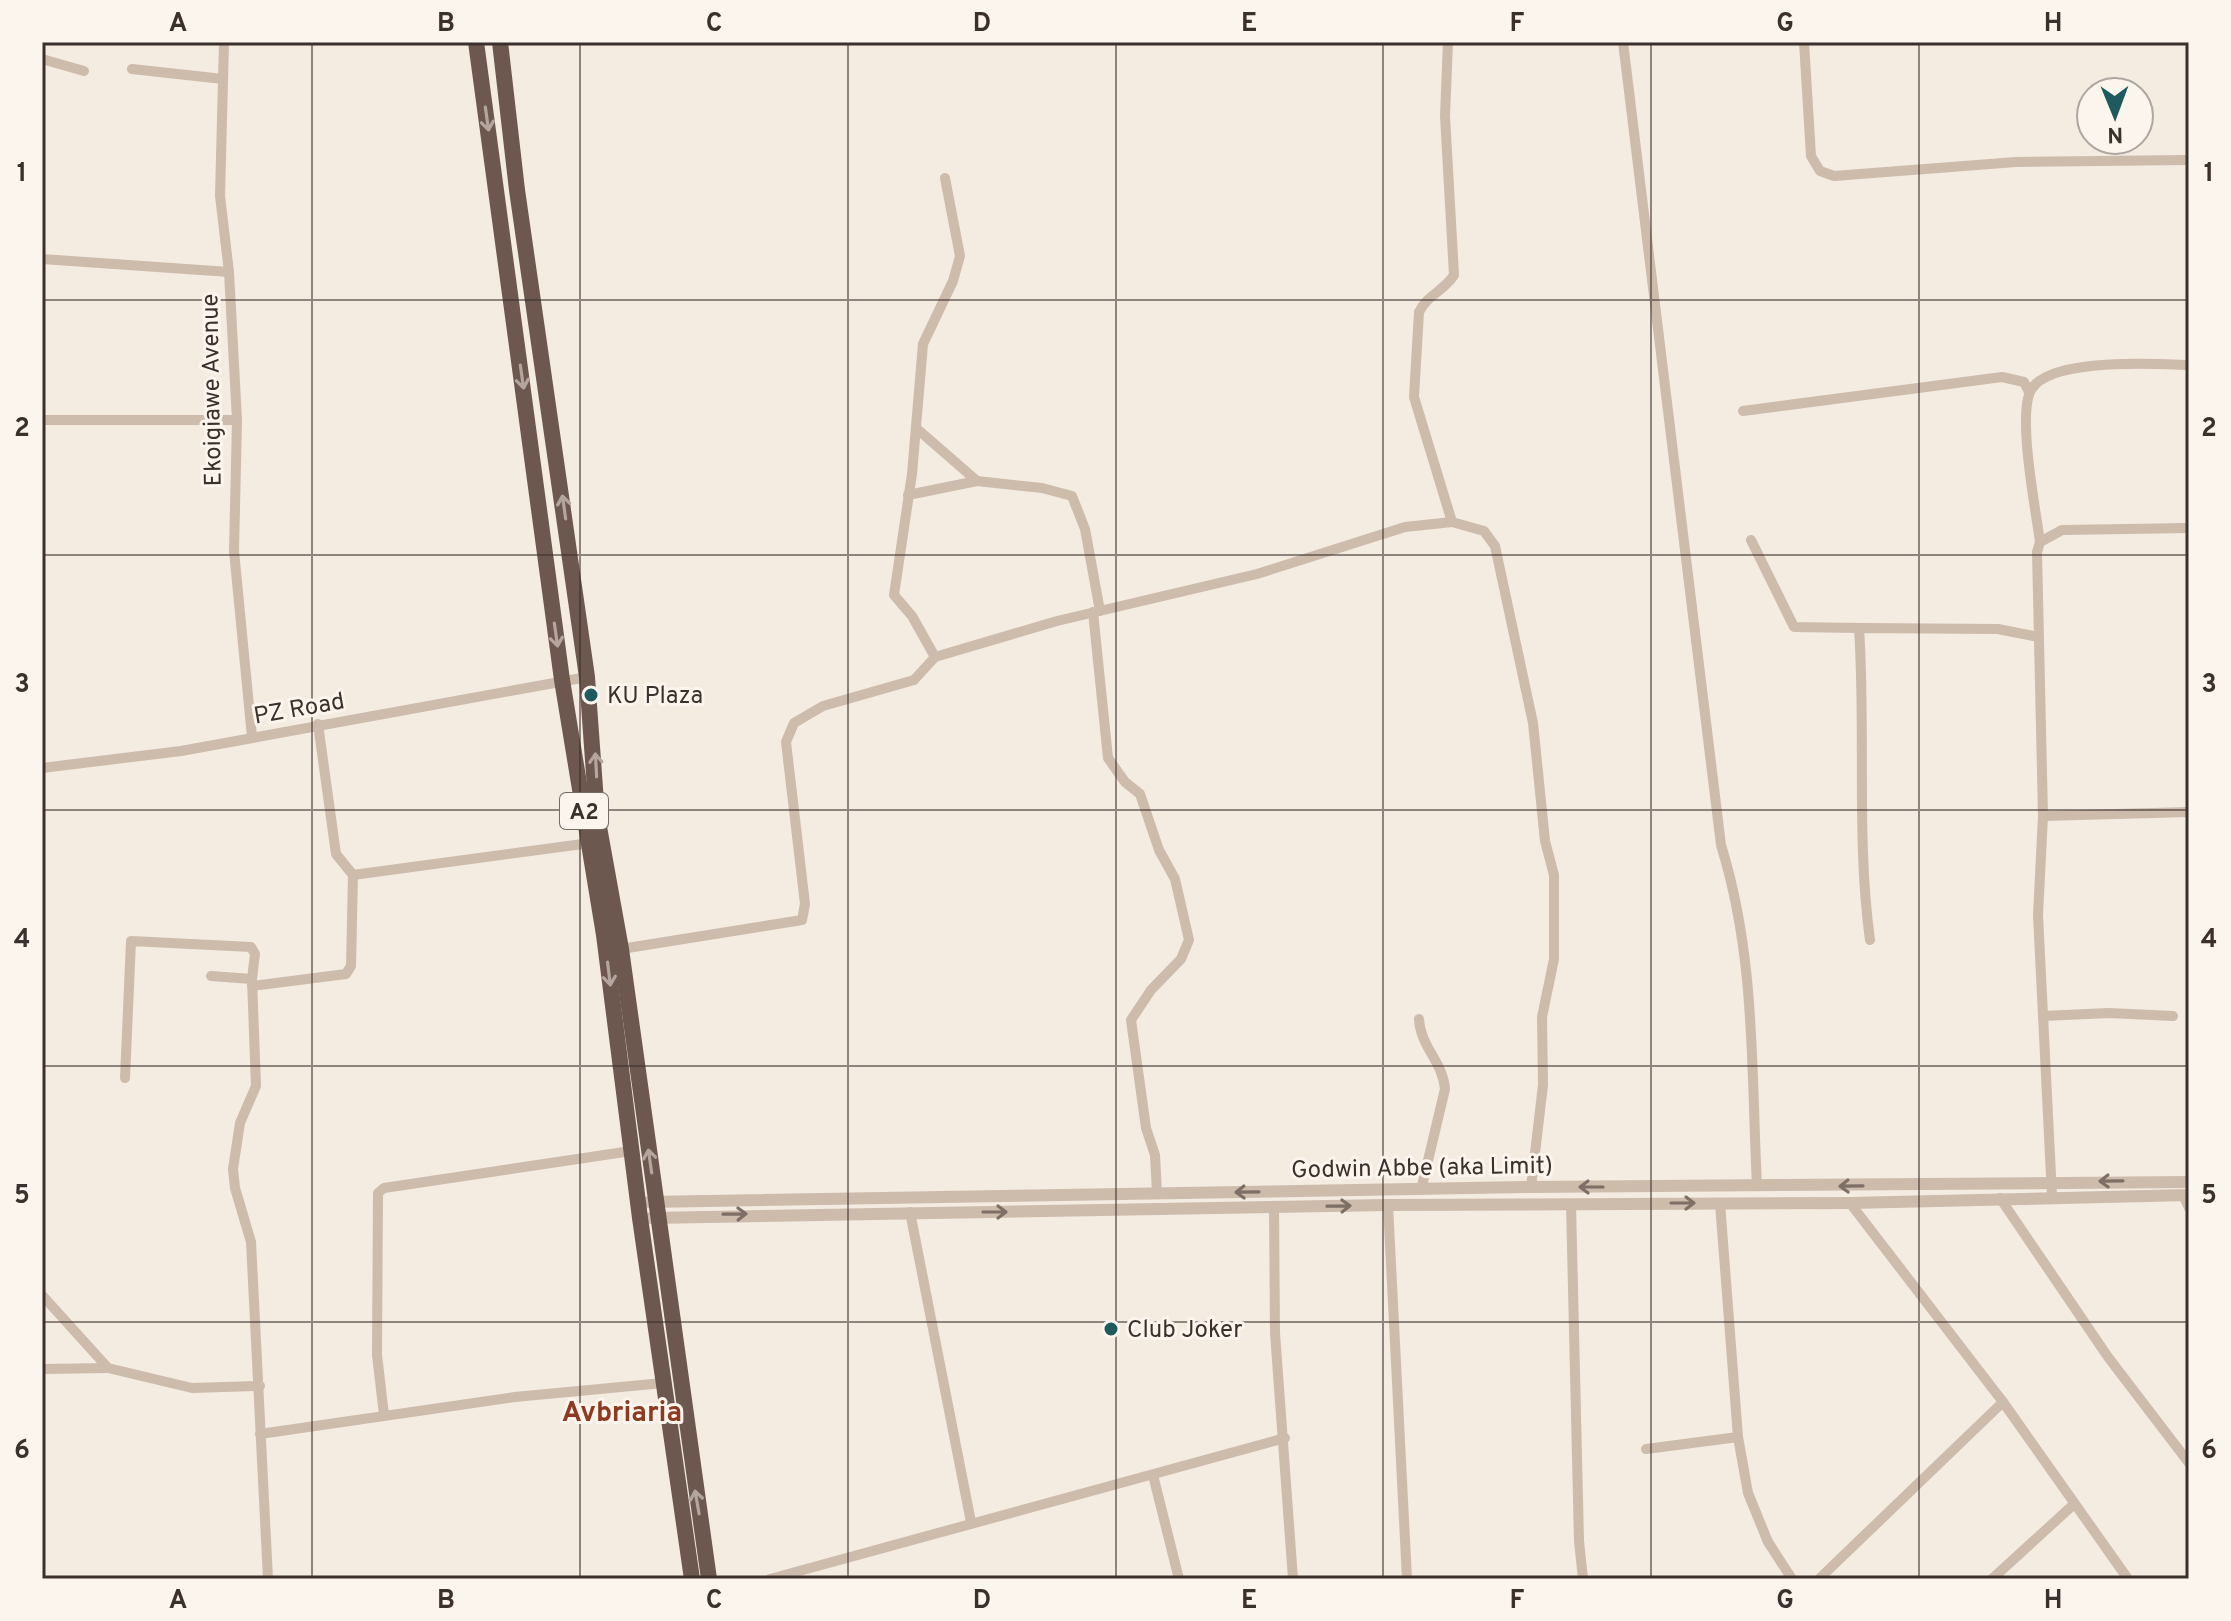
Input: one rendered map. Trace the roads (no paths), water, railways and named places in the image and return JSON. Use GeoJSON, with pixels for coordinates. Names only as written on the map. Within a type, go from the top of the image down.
{"type":"FeatureCollection","features":[{"type":"Feature","properties":{"kind":"highway","name":"A2"},"geometry":{"type":"LineString","coordinates":[[476,42],[562,680],[624,1071],[631,1151],[648,1210],[709,1579]]}},
{"type":"Feature","properties":{"kind":"highway","name":"A2"},"geometry":{"type":"LineString","coordinates":[[500,42],[517,190],[587,677],[597,816],[621,949],[663,1383],[692,1579]]}},
{"type":"Feature","properties":{"kind":"street","name":"Ekoigiawe Avenue"},"geometry":{"type":"LineString","coordinates":[[224,42],[220,196],[229,272],[237,420],[234,551],[252,737]]}},
{"type":"Feature","properties":{"kind":"street"},"geometry":{"type":"LineString","coordinates":[[1448,42],[1445,116],[1454,275],[1449,284],[1424,301],[1419,312],[1414,397],[1452,522]]}},
{"type":"Feature","properties":{"kind":"street"},"geometry":{"type":"LineString","coordinates":[[1623,42],[1721,845],[1737,896],[1749,968],[1757,1186]]}},
{"type":"Feature","properties":{"kind":"street"},"geometry":{"type":"LineString","coordinates":[[1804,42],[1811,156],[1820,171],[1834,176],[2016,162],[2189,160]]}},
{"type":"Feature","properties":{"kind":"street"},"geometry":{"type":"LineString","coordinates":[[42,59],[84,71]]}},
{"type":"Feature","properties":{"kind":"street"},"geometry":{"type":"LineString","coordinates":[[132,69],[223,79]]}},
{"type":"Feature","properties":{"kind":"street"},"geometry":{"type":"LineString","coordinates":[[935,657],[912,616],[894,595],[916,428],[923,344],[953,281],[960,256],[945,178]]}},
{"type":"Feature","properties":{"kind":"street"},"geometry":{"type":"LineString","coordinates":[[42,259],[229,272]]}},
{"type":"Feature","properties":{"kind":"street"},"geometry":{"type":"LineString","coordinates":[[2029,392],[2050,374],[2117,364],[2189,365]]}},
{"type":"Feature","properties":{"kind":"street"},"geometry":{"type":"LineString","coordinates":[[1743,411],[2002,377],[2024,382],[2029,392],[2028,453],[2040,542],[2037,552],[2043,816],[2038,915],[2052,1196]]}},
{"type":"Feature","properties":{"kind":"street"},"geometry":{"type":"LineString","coordinates":[[42,420],[237,420]]}},
{"type":"Feature","properties":{"kind":"street"},"geometry":{"type":"LineString","coordinates":[[916,428],[977,481]]}},
{"type":"Feature","properties":{"kind":"street"},"geometry":{"type":"LineString","coordinates":[[908,495],[977,481],[1042,488],[1072,496],[1085,529],[1096,612],[1108,758],[1125,782],[1140,794],[1159,850],[1175,879],[1189,940],[1181,959],[1151,990],[1131,1020],[1129,1031],[1146,1128],[1155,1155],[1157,1193]]}},
{"type":"Feature","properties":{"kind":"street"},"geometry":{"type":"LineString","coordinates":[[621,949],[802,920],[805,904],[786,742],[794,723],[823,706],[914,680],[935,657],[1096,612],[1257,574],[1405,527],[1452,522],[1484,531],[1495,546],[1533,723],[1545,841],[1554,875],[1554,959],[1542,1017],[1543,1085],[1531,1187]]}},
{"type":"Feature","properties":{"kind":"street"},"geometry":{"type":"LineString","coordinates":[[2040,542],[2062,530],[2189,528]]}},
{"type":"Feature","properties":{"kind":"street"},"geometry":{"type":"LineString","coordinates":[[1751,540],[1794,627],[1998,629],[2038,637]]}},
{"type":"Feature","properties":{"kind":"street"},"geometry":{"type":"LineString","coordinates":[[1859,628],[1863,693],[1865,901],[1870,940]]}},
{"type":"Feature","properties":{"kind":"street","name":"PZ Road"},"geometry":{"type":"LineString","coordinates":[[42,768],[134,759],[587,677]]}},
{"type":"Feature","properties":{"kind":"street"},"geometry":{"type":"LineString","coordinates":[[318,724],[336,854],[342,866],[353,875],[590,843]]}},
{"type":"Feature","properties":{"kind":"street"},"geometry":{"type":"LineString","coordinates":[[2043,816],[2189,812]]}},
{"type":"Feature","properties":{"kind":"street"},"geometry":{"type":"LineString","coordinates":[[211,976],[252,983],[346,974],[351,966],[353,875]]}},
{"type":"Feature","properties":{"kind":"street"},"geometry":{"type":"LineString","coordinates":[[125,1078],[131,941],[249,945],[255,954],[252,983],[256,1086],[240,1123],[233,1169],[235,1188],[251,1242],[268,1579]]}},
{"type":"Feature","properties":{"kind":"street"},"geometry":{"type":"LineString","coordinates":[[2043,1016],[2109,1013],[2173,1016]]}},
{"type":"Feature","properties":{"kind":"street"},"geometry":{"type":"LineString","coordinates":[[1419,1019],[1420,1034],[1444,1073],[1445,1089],[1421,1190]]}},
{"type":"Feature","properties":{"kind":"street"},"geometry":{"type":"LineString","coordinates":[[384,1415],[377,1355],[378,1193],[384,1188],[631,1151]]}},
{"type":"Feature","properties":{"kind":"street","name":"Godwin Abbe (aka Limit)"},"geometry":{"type":"LineString","coordinates":[[648,1210],[1157,1193],[2189,1182]]}},
{"type":"Feature","properties":{"kind":"street"},"geometry":{"type":"LineString","coordinates":[[1880,1185],[1881,1201]]}},
{"type":"Feature","properties":{"kind":"street"},"geometry":{"type":"LineString","coordinates":[[2186,1195],[2189,1208]]}},
{"type":"Feature","properties":{"kind":"street","name":"Godwin Abbe (aka Limit)"},"geometry":{"type":"LineString","coordinates":[[648,1210],[910,1212],[1388,1205],[1850,1203],[2186,1195]]}},
{"type":"Feature","properties":{"kind":"street"},"geometry":{"type":"LineString","coordinates":[[2000,1198],[2108,1357],[2189,1463]]}},
{"type":"Feature","properties":{"kind":"street"},"geometry":{"type":"LineString","coordinates":[[1720,1203],[1738,1437],[1748,1493],[1757,1521],[1792,1579]]}},
{"type":"Feature","properties":{"kind":"street"},"geometry":{"type":"LineString","coordinates":[[1850,1203],[2003,1402],[2128,1579]]}},
{"type":"Feature","properties":{"kind":"street"},"geometry":{"type":"LineString","coordinates":[[1571,1204],[1583,1579]]}},
{"type":"Feature","properties":{"kind":"street"},"geometry":{"type":"LineString","coordinates":[[1388,1205],[1407,1579]]}},
{"type":"Feature","properties":{"kind":"street"},"geometry":{"type":"LineString","coordinates":[[1274,1207],[1275,1333],[1293,1579]]}},
{"type":"Feature","properties":{"kind":"street"},"geometry":{"type":"LineString","coordinates":[[910,1212],[971,1522]]}},
{"type":"Feature","properties":{"kind":"street"},"geometry":{"type":"LineString","coordinates":[[42,1295],[108,1368]]}},
{"type":"Feature","properties":{"kind":"street"},"geometry":{"type":"LineString","coordinates":[[42,1369],[108,1368],[192,1388],[260,1386]]}},
{"type":"Feature","properties":{"kind":"street"},"geometry":{"type":"LineString","coordinates":[[260,1434],[384,1415],[663,1383]]}},
{"type":"Feature","properties":{"kind":"street"},"geometry":{"type":"LineString","coordinates":[[1819,1579],[2003,1402]]}},
{"type":"Feature","properties":{"kind":"street"},"geometry":{"type":"LineString","coordinates":[[1646,1449],[1738,1437]]}},
{"type":"Feature","properties":{"kind":"street"},"geometry":{"type":"LineString","coordinates":[[770,1579],[1285,1438]]}},
{"type":"Feature","properties":{"kind":"street"},"geometry":{"type":"LineString","coordinates":[[1153,1475],[1179,1579]]}},
{"type":"Feature","properties":{"kind":"street"},"geometry":{"type":"LineString","coordinates":[[1992,1579],[2073,1505]]}},
{"type":"Feature","properties":{"kind":"place","name":"KU Plaza"},"geometry":{"type":"Point","coordinates":[591,695]}},
{"type":"Feature","properties":{"kind":"place","name":"Club Joker"},"geometry":{"type":"Point","coordinates":[1111,1329]}},
{"type":"Feature","properties":{"kind":"district","name":"Avbriaria"},"geometry":{"type":"Point","coordinates":[622,1411]}}]}
